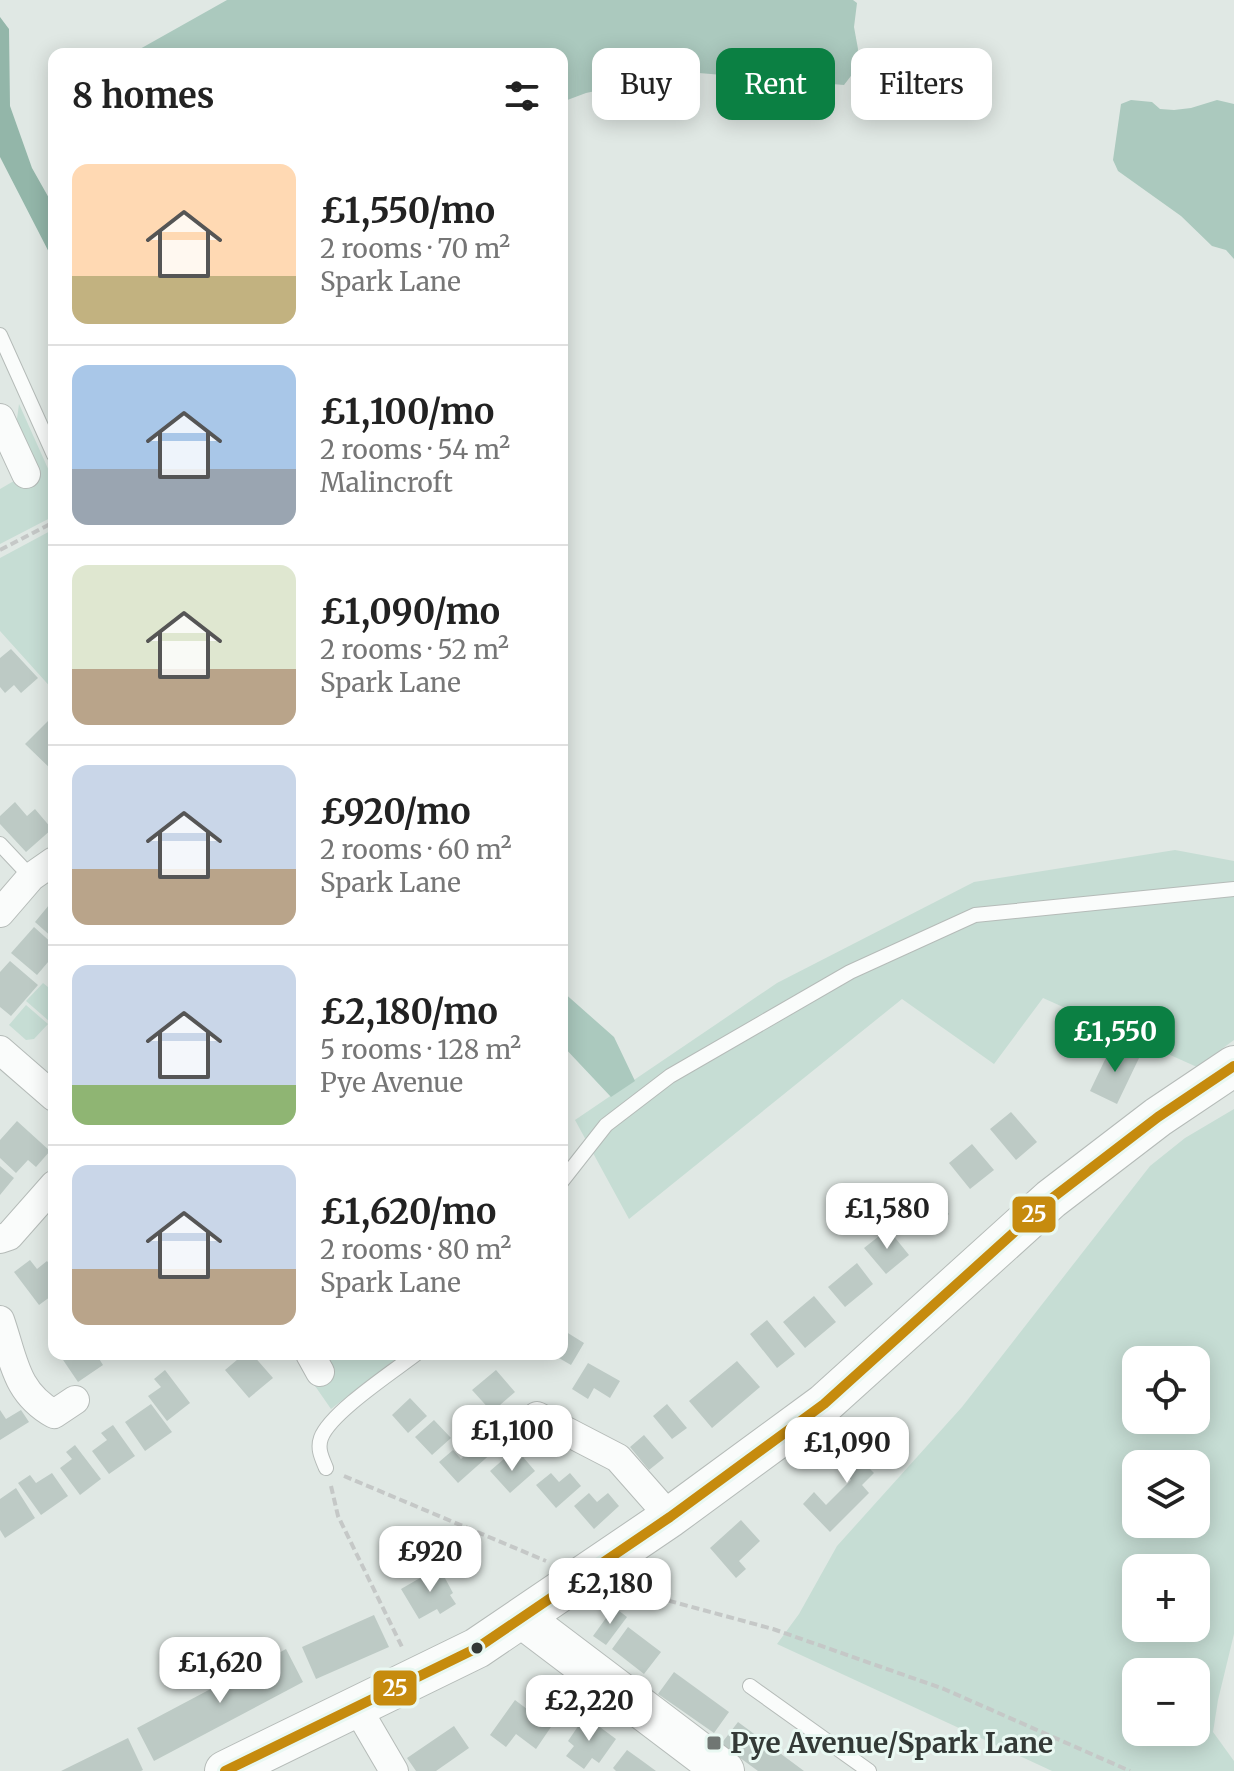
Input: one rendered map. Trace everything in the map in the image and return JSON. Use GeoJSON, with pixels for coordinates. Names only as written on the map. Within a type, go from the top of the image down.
{"type":"FeatureCollection","features":[{"type":"Feature","properties":{"kind":"main road"},"geometry":{"type":"LineString","coordinates":[[225,1771],[477,1648],[670,1517],[824,1404],[1051,1199],[1158,1117],[1234,1066]]}},
{"type":"Feature","properties":{"kind":"main road"},"geometry":{"type":"LineString","coordinates":[[522,1618],[724,1771]]}},
{"type":"Feature","properties":{"kind":"street"},"geometry":{"type":"LineString","coordinates":[[0,418],[26,474]]}},
{"type":"Feature","properties":{"kind":"street"},"geometry":{"type":"LineString","coordinates":[[0,913],[43,869]]}},
{"type":"Feature","properties":{"kind":"street"},"geometry":{"type":"LineString","coordinates":[[0,1050],[48,1092]]}},
{"type":"Feature","properties":{"kind":"street"},"geometry":{"type":"LineString","coordinates":[[0,1239],[9,1236],[48,1192]]}},
{"type":"Feature","properties":{"kind":"street"},"geometry":{"type":"LineString","coordinates":[[0,1320],[15,1370],[35,1403],[54,1414],[75,1400]]}},
{"type":"Feature","properties":{"kind":"street"},"geometry":{"type":"LineString","coordinates":[[537,1416],[618,1458],[670,1517]]}},
{"type":"Feature","properties":{"kind":"street"},"geometry":{"type":"LineString","coordinates":[[352,1710],[363,1718],[394,1771]]}},
{"type":"Feature","properties":{"kind":"lane"},"geometry":{"type":"LineString","coordinates":[[0,335],[48,442]]}},
{"type":"Feature","properties":{"kind":"lane"},"geometry":{"type":"LineString","coordinates":[[0,844],[43,869]]}},
{"type":"Feature","properties":{"kind":"lane"},"geometry":{"type":"LineString","coordinates":[[568,1173],[606,1125],[670,1076],[850,972],[975,915],[1234,889]]}},
{"type":"Feature","properties":{"kind":"lane"},"geometry":{"type":"LineString","coordinates":[[326,1468],[319,1451],[321,1437],[328,1426],[408,1360]]}},
{"type":"Feature","properties":{"kind":"lane"},"geometry":{"type":"LineString","coordinates":[[750,1686],[869,1771]]}},
{"type":"Feature","properties":{"kind":"path"},"geometry":{"type":"LineString","coordinates":[[0,550],[48,525]]}},
{"type":"Feature","properties":{"kind":"path"},"geometry":{"type":"LineString","coordinates":[[326,1468],[582,1577],[773,1629],[944,1689],[1130,1771]]}},
{"type":"Feature","properties":{"kind":"path"},"geometry":{"type":"LineString","coordinates":[[326,1468],[338,1516],[417,1677]]}},
{"type":"Feature","properties":{"kind":"shaded area"},"geometry":{"type":"Polygon","coordinates":[[[227,0],[853,0],[857,3],[854,27],[858,48],[851,48],[851,76],[844,85],[835,84],[835,48],[716,48],[716,74],[700,73],[700,48],[592,48],[592,92],[568,100],[568,48],[142,48],[227,0]]]}},
{"type":"Feature","properties":{"kind":"shaded area"},"geometry":{"type":"Polygon","coordinates":[[[0,17],[9,29],[10,106],[32,168],[48,196],[48,250],[0,157],[0,17]]]}},
{"type":"Feature","properties":{"kind":"shaded area"},"geometry":{"type":"Polygon","coordinates":[[[1131,100],[1152,102],[1160,109],[1174,110],[1217,100],[1234,104],[1234,259],[1226,250],[1212,246],[1181,216],[1118,171],[1113,160],[1121,104],[1131,100]]]}},
{"type":"Feature","properties":{"kind":"shaded area"},"geometry":{"type":"Polygon","coordinates":[[[19,404],[48,469],[48,519],[0,544],[0,489],[26,474],[14,441],[19,404]]]}},
{"type":"Feature","properties":{"kind":"shaded area"},"geometry":{"type":"Polygon","coordinates":[[[48,532],[48,684],[0,631],[0,558],[48,532]]]}},
{"type":"Feature","properties":{"kind":"shaded area"},"geometry":{"type":"Polygon","coordinates":[[[1175,850],[1234,861],[1234,1040],[1197,1067],[1043,998],[994,1064],[902,999],[629,1219],[575,1120],[777,983],[974,882],[1175,850]]]}},
{"type":"Feature","properties":{"kind":"shaded area"},"geometry":{"type":"Polygon","coordinates":[[[43,983],[48,987],[48,1020],[26,1001],[43,983]]]}},
{"type":"Feature","properties":{"kind":"shaded area"},"geometry":{"type":"Polygon","coordinates":[[[568,996],[614,1037],[635,1081],[611,1097],[568,1051],[568,996]]]}},
{"type":"Feature","properties":{"kind":"shaded area"},"geometry":{"type":"Polygon","coordinates":[[[26,1005],[48,1024],[34,1039],[26,1040],[9,1025],[26,1005]]]}},
{"type":"Feature","properties":{"kind":"shaded area"},"geometry":{"type":"Polygon","coordinates":[[[1234,1109],[1234,1634],[1213,1732],[1234,1761],[1234,1771],[1052,1771],[777,1644],[799,1614],[837,1546],[962,1407],[1150,1166],[1185,1138],[1234,1109]]]}},
{"type":"Feature","properties":{"kind":"shaded area"},"geometry":{"type":"Polygon","coordinates":[[[321,1360],[394,1360],[331,1409],[313,1383],[321,1360]]]}},
{"type":"Feature","properties":{"kind":"building"},"geometry":{"type":"Polygon","coordinates":[[[11,649],[38,678],[21,693],[14,685],[5,693],[0,687],[0,658],[11,649]]]}},
{"type":"Feature","properties":{"kind":"building"},"geometry":{"type":"Polygon","coordinates":[[[48,721],[48,766],[25,744],[48,721]]]}},
{"type":"Feature","properties":{"kind":"building"},"geometry":{"type":"Polygon","coordinates":[[[15,802],[27,816],[35,809],[48,824],[48,833],[26,852],[0,824],[0,816],[15,802]]]}},
{"type":"Feature","properties":{"kind":"building"},"geometry":{"type":"Polygon","coordinates":[[[48,906],[48,934],[35,922],[48,906]]]}},
{"type":"Feature","properties":{"kind":"building"},"geometry":{"type":"Polygon","coordinates":[[[34,927],[48,940],[48,962],[37,975],[11,953],[34,927]]]}},
{"type":"Feature","properties":{"kind":"building"},"geometry":{"type":"Polygon","coordinates":[[[10,961],[38,985],[11,1016],[0,1007],[0,972],[10,961]]]}},
{"type":"Feature","properties":{"kind":"building"},"geometry":{"type":"Polygon","coordinates":[[[1113,1043],[1140,1056],[1117,1104],[1090,1091],[1113,1043]]]}},
{"type":"Feature","properties":{"kind":"building"},"geometry":{"type":"Polygon","coordinates":[[[1011,1112],[1037,1142],[1016,1160],[990,1129],[1011,1112]]]}},
{"type":"Feature","properties":{"kind":"building"},"geometry":{"type":"Polygon","coordinates":[[[17,1121],[48,1149],[48,1153],[36,1167],[28,1160],[16,1173],[0,1158],[0,1140],[17,1121]]]}},
{"type":"Feature","properties":{"kind":"building"},"geometry":{"type":"Polygon","coordinates":[[[972,1144],[994,1170],[970,1189],[949,1163],[972,1144]]]}},
{"type":"Feature","properties":{"kind":"building"},"geometry":{"type":"Polygon","coordinates":[[[0,1166],[14,1178],[0,1195],[0,1166]]]}},
{"type":"Feature","properties":{"kind":"building"},"geometry":{"type":"Polygon","coordinates":[[[928,1188],[949,1214],[925,1234],[904,1208],[928,1188]]]}},
{"type":"Feature","properties":{"kind":"building"},"geometry":{"type":"Polygon","coordinates":[[[888,1229],[909,1255],[886,1274],[864,1248],[888,1229]]]}},
{"type":"Feature","properties":{"kind":"building"},"geometry":{"type":"Polygon","coordinates":[[[30,1260],[37,1269],[47,1261],[48,1298],[39,1305],[14,1272],[30,1260]]]}},
{"type":"Feature","properties":{"kind":"building"},"geometry":{"type":"Polygon","coordinates":[[[857,1263],[873,1284],[845,1307],[828,1287],[857,1263]]]}},
{"type":"Feature","properties":{"kind":"building"},"geometry":{"type":"Polygon","coordinates":[[[814,1296],[836,1322],[805,1348],[783,1322],[814,1296]]]}},
{"type":"Feature","properties":{"kind":"building"},"geometry":{"type":"Polygon","coordinates":[[[767,1320],[795,1354],[777,1368],[750,1334],[767,1320]]]}},
{"type":"Feature","properties":{"kind":"building"},"geometry":{"type":"Polygon","coordinates":[[[568,1333],[584,1343],[571,1365],[562,1360],[568,1360],[568,1333]]]}},
{"type":"Feature","properties":{"kind":"building"},"geometry":{"type":"Polygon","coordinates":[[[63,1360],[100,1360],[103,1365],[78,1382],[63,1360]]]}},
{"type":"Feature","properties":{"kind":"building"},"geometry":{"type":"Polygon","coordinates":[[[237,1360],[257,1360],[273,1378],[249,1398],[225,1370],[237,1360]]]}},
{"type":"Feature","properties":{"kind":"building"},"geometry":{"type":"Polygon","coordinates":[[[737,1361],[760,1387],[712,1428],[689,1401],[737,1361]]]}},
{"type":"Feature","properties":{"kind":"building"},"geometry":{"type":"Polygon","coordinates":[[[588,1363],[620,1381],[610,1398],[594,1388],[588,1399],[572,1389],[588,1363]]]}},
{"type":"Feature","properties":{"kind":"building"},"geometry":{"type":"Polygon","coordinates":[[[165,1370],[190,1403],[167,1421],[148,1396],[161,1387],[154,1379],[165,1370]]]}},
{"type":"Feature","properties":{"kind":"building"},"geometry":{"type":"Polygon","coordinates":[[[496,1370],[515,1392],[492,1412],[472,1390],[496,1370]]]}},
{"type":"Feature","properties":{"kind":"building"},"geometry":{"type":"Polygon","coordinates":[[[410,1398],[427,1416],[408,1433],[392,1415],[410,1398]]]}},
{"type":"Feature","properties":{"kind":"building"},"geometry":{"type":"Polygon","coordinates":[[[151,1404],[172,1432],[145,1451],[125,1422],[151,1404]]]}},
{"type":"Feature","properties":{"kind":"building"},"geometry":{"type":"Polygon","coordinates":[[[667,1404],[687,1428],[672,1439],[653,1416],[667,1404]]]}},
{"type":"Feature","properties":{"kind":"building"},"geometry":{"type":"Polygon","coordinates":[[[0,1410],[6,1419],[21,1410],[29,1422],[0,1440],[0,1410]]]}},
{"type":"Feature","properties":{"kind":"building"},"geometry":{"type":"Polygon","coordinates":[[[434,1420],[451,1438],[432,1455],[415,1437],[434,1420]]]}},
{"type":"Feature","properties":{"kind":"building"},"geometry":{"type":"Polygon","coordinates":[[[113,1425],[135,1456],[109,1474],[92,1451],[107,1440],[101,1433],[113,1425]]]}},
{"type":"Feature","properties":{"kind":"building"},"geometry":{"type":"Polygon","coordinates":[[[856,1433],[881,1458],[870,1469],[874,1473],[862,1485],[869,1493],[830,1532],[803,1504],[814,1492],[826,1505],[851,1480],[843,1472],[853,1462],[840,1449],[856,1433]]]}},
{"type":"Feature","properties":{"kind":"building"},"geometry":{"type":"Polygon","coordinates":[[[644,1435],[664,1458],[649,1470],[630,1447],[644,1435]]]}},
{"type":"Feature","properties":{"kind":"building"},"geometry":{"type":"Polygon","coordinates":[[[488,1444],[494,1451],[458,1483],[439,1462],[453,1450],[461,1459],[471,1450],[476,1455],[488,1444]]]}},
{"type":"Feature","properties":{"kind":"building"},"geometry":{"type":"Polygon","coordinates":[[[75,1445],[101,1479],[80,1495],[60,1468],[72,1459],[66,1452],[75,1445]]]}},
{"type":"Feature","properties":{"kind":"building"},"geometry":{"type":"Polygon","coordinates":[[[523,1457],[535,1471],[510,1493],[490,1471],[505,1458],[512,1467],[523,1457]]]}},
{"type":"Feature","properties":{"kind":"building"},"geometry":{"type":"Polygon","coordinates":[[[52,1473],[68,1496],[41,1515],[18,1483],[30,1475],[36,1483],[52,1473]]]}},
{"type":"Feature","properties":{"kind":"building"},"geometry":{"type":"Polygon","coordinates":[[[551,1473],[559,1482],[570,1473],[581,1486],[556,1508],[536,1485],[551,1473]]]}},
{"type":"Feature","properties":{"kind":"building"},"geometry":{"type":"Polygon","coordinates":[[[16,1488],[35,1518],[5,1538],[0,1530],[0,1499],[16,1488]]]}},
{"type":"Feature","properties":{"kind":"building"},"geometry":{"type":"Polygon","coordinates":[[[589,1493],[597,1502],[608,1493],[619,1506],[594,1529],[574,1506],[589,1493]]]}},
{"type":"Feature","properties":{"kind":"building"},"geometry":{"type":"Polygon","coordinates":[[[741,1520],[760,1541],[739,1561],[746,1569],[736,1578],[710,1548],[741,1520]]]}},
{"type":"Feature","properties":{"kind":"building"},"geometry":{"type":"Polygon","coordinates":[[[439,1567],[456,1604],[440,1614],[437,1609],[419,1619],[401,1589],[439,1567]]]}},
{"type":"Feature","properties":{"kind":"building"},"geometry":{"type":"Polygon","coordinates":[[[614,1607],[627,1617],[606,1645],[593,1636],[614,1607]]]}},
{"type":"Feature","properties":{"kind":"building"},"geometry":{"type":"Polygon","coordinates":[[[374,1615],[389,1647],[316,1679],[302,1647],[374,1615]]]}},
{"type":"Feature","properties":{"kind":"building"},"geometry":{"type":"Polygon","coordinates":[[[628,1627],[661,1652],[644,1674],[612,1649],[628,1627]]]}},
{"type":"Feature","properties":{"kind":"building"},"geometry":{"type":"Polygon","coordinates":[[[286,1649],[303,1682],[154,1761],[137,1728],[286,1649]]]}},
{"type":"Feature","properties":{"kind":"building"},"geometry":{"type":"Polygon","coordinates":[[[674,1672],[729,1712],[714,1733],[658,1694],[674,1672]]]}},
{"type":"Feature","properties":{"kind":"building"},"geometry":{"type":"Polygon","coordinates":[[[515,1700],[551,1727],[536,1749],[516,1734],[506,1747],[490,1735],[515,1700]]]}},
{"type":"Feature","properties":{"kind":"building"},"geometry":{"type":"Polygon","coordinates":[[[585,1716],[616,1739],[599,1763],[592,1758],[584,1769],[566,1756],[574,1746],[568,1741],[585,1716]]]}},
{"type":"Feature","properties":{"kind":"building"},"geometry":{"type":"Polygon","coordinates":[[[738,1722],[804,1771],[758,1771],[721,1744],[738,1722]]]}},
{"type":"Feature","properties":{"kind":"building"},"geometry":{"type":"Polygon","coordinates":[[[454,1726],[469,1748],[436,1771],[416,1771],[407,1758],[454,1726]]]}},
{"type":"Feature","properties":{"kind":"building"},"geometry":{"type":"Polygon","coordinates":[[[128,1738],[141,1771],[61,1771],[128,1738]]]}},
{"type":"Feature","properties":{"kind":"building"},"geometry":{"type":"Polygon","coordinates":[[[627,1750],[656,1771],[616,1771],[613,1768],[627,1750]]]}},
{"type":"Feature","properties":{"kind":"transit line","name":"25"},"geometry":{"type":"LineString","coordinates":[[225,1771],[477,1648],[670,1517],[824,1404],[1051,1199],[1158,1117],[1234,1066]]}},
{"type":"Feature","properties":{"kind":"place","name":"Pye Avenue/Spark Lane"},"geometry":{"type":"Point","coordinates":[714,1743]}}]}
